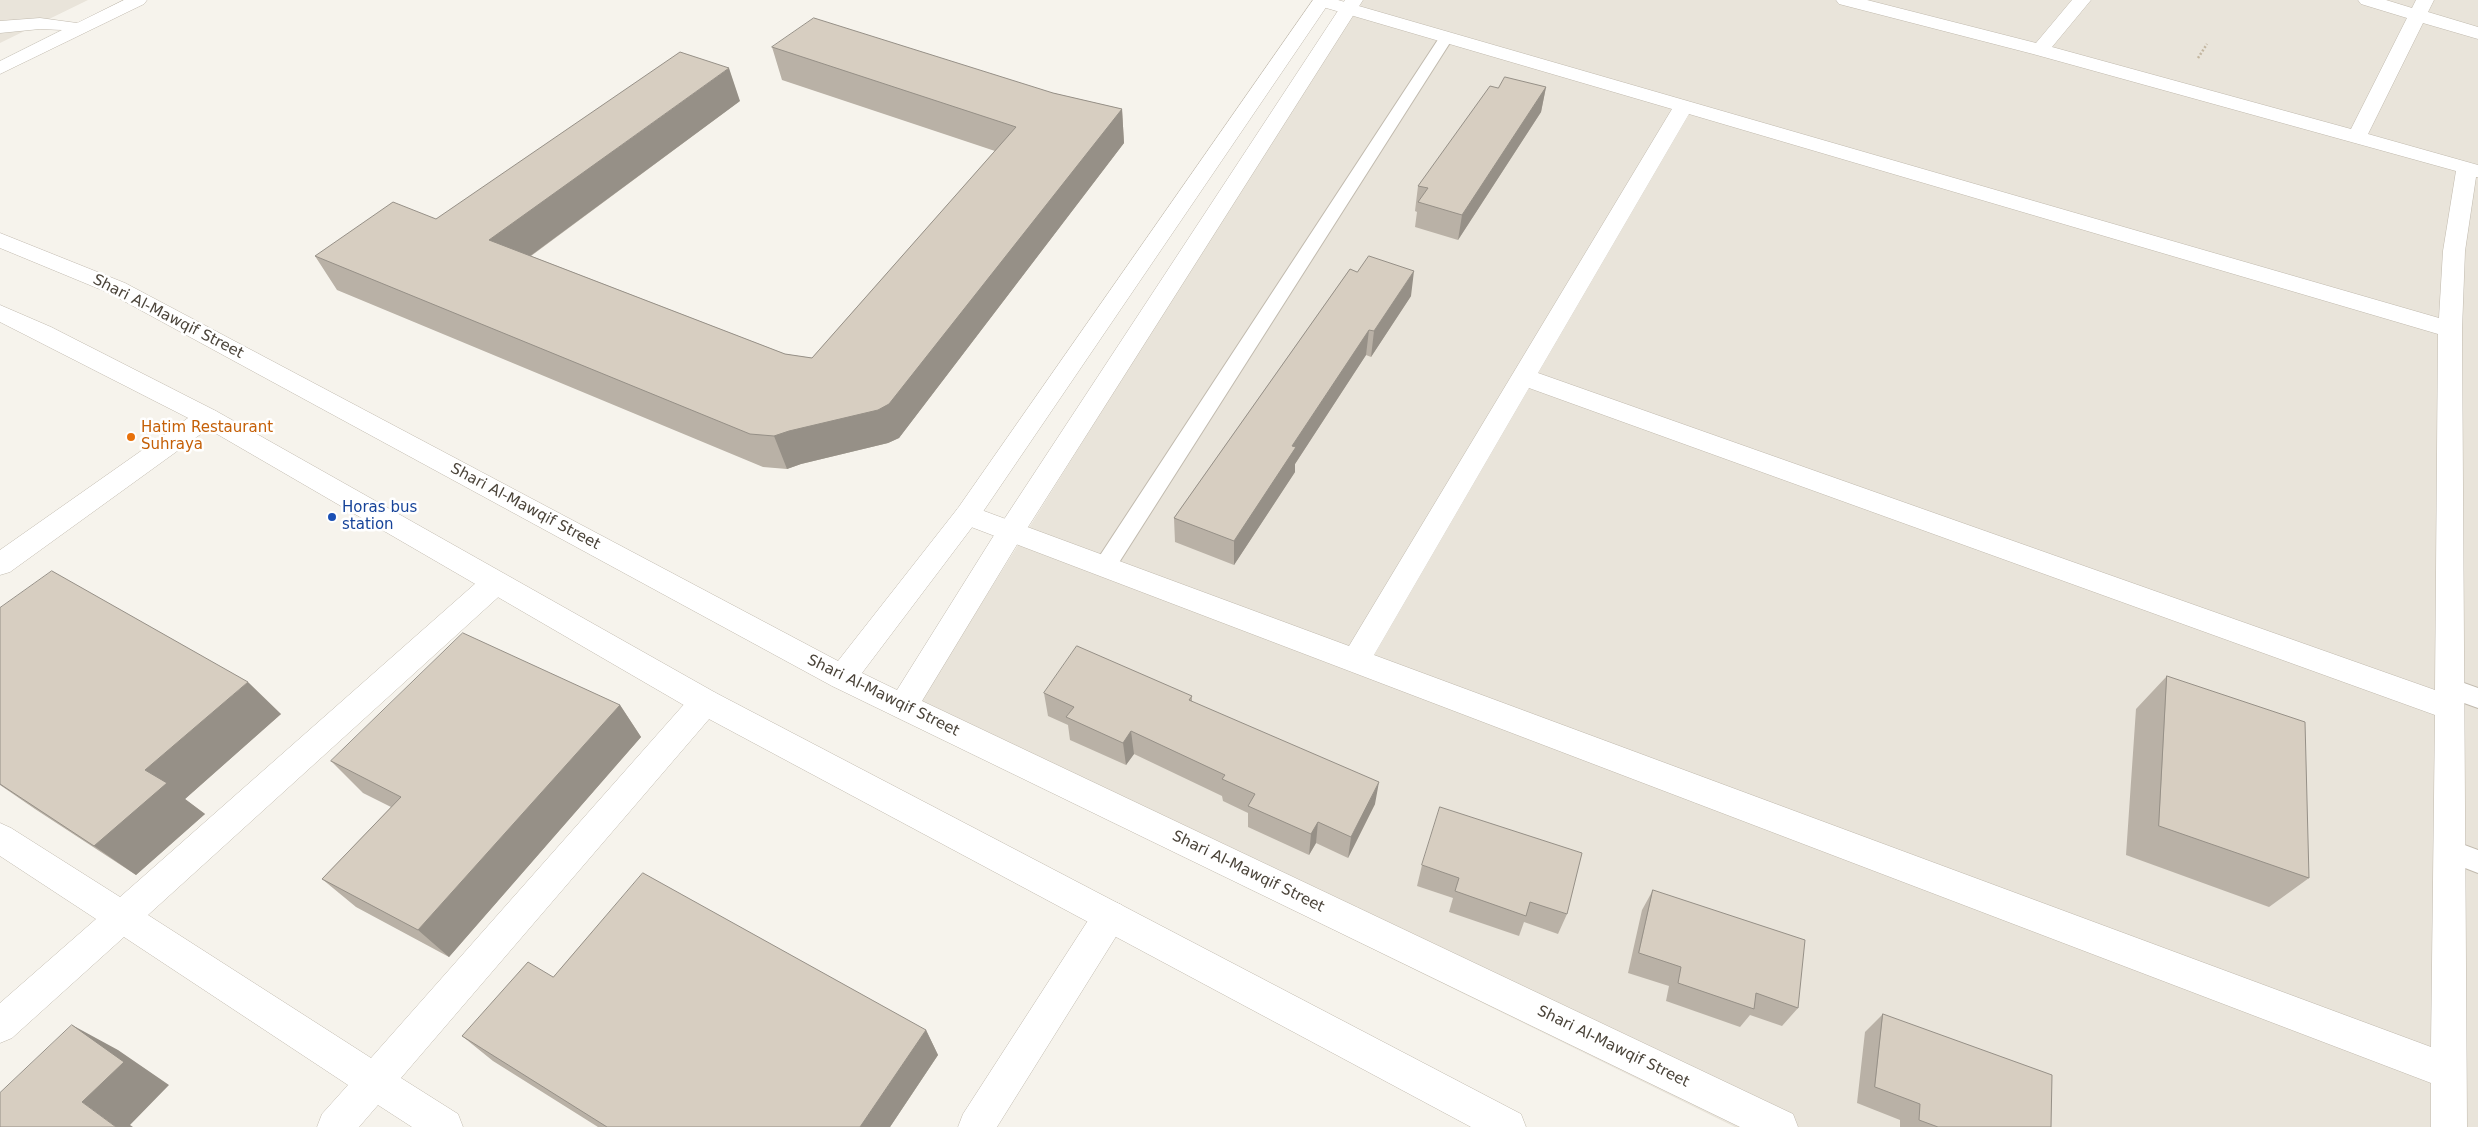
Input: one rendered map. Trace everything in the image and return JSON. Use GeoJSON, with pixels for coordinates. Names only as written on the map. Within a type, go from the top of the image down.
{"type":"FeatureCollection","features":[{"type":"Feature","properties":{"kind":"street"},"geometry":{"type":"LineString","coordinates":[[0,68],[138,0]]}},
{"type":"Feature","properties":{"kind":"street"},"geometry":{"type":"LineString","coordinates":[[842,677],[967,515],[1322,0],[1351,4],[1446,38],[2450,329]]}},
{"type":"Feature","properties":{"kind":"street"},"geometry":{"type":"LineString","coordinates":[[1845,0],[2040,50],[2472,169],[2454,251],[2450,329],[2451,851],[2449,1127]]}},
{"type":"Feature","properties":{"kind":"street"},"geometry":{"type":"LineString","coordinates":[[2040,50],[2082,0]]}},
{"type":"Feature","properties":{"kind":"street"},"geometry":{"type":"LineString","coordinates":[[2367,0],[2421,7],[2478,33]]}},
{"type":"Feature","properties":{"kind":"street"},"geometry":{"type":"LineString","coordinates":[[903,706],[1011,532],[1351,4]]}},
{"type":"Feature","properties":{"kind":"street"},"geometry":{"type":"LineString","coordinates":[[2358,137],[2421,7]]}},
{"type":"Feature","properties":{"kind":"street"},"geometry":{"type":"LineString","coordinates":[[0,27],[50,23],[79,29]]}},
{"type":"Feature","properties":{"kind":"street"},"geometry":{"type":"LineString","coordinates":[[1356,660],[1683,107]]}},
{"type":"Feature","properties":{"kind":"street","name":"Shari Al-Mawqif Street"},"geometry":{"type":"LineString","coordinates":[[0,240],[117,288],[842,677],[1780,1127]]}},
{"type":"Feature","properties":{"kind":"street"},"geometry":{"type":"LineString","coordinates":[[0,313],[207,417],[705,702],[1500,1125]]}},
{"type":"Feature","properties":{"kind":"street"},"geometry":{"type":"LineString","coordinates":[[1524,377],[2450,698]]}},
{"type":"Feature","properties":{"kind":"street"},"geometry":{"type":"LineString","coordinates":[[0,564],[207,417]]}},
{"type":"Feature","properties":{"kind":"street"},"geometry":{"type":"LineString","coordinates":[[967,515],[2450,1072]]}},
{"type":"Feature","properties":{"kind":"street"},"geometry":{"type":"LineString","coordinates":[[0,1026],[496,583]]}},
{"type":"Feature","properties":{"kind":"street"},"geometry":{"type":"LineString","coordinates":[[335,1127],[705,702]]}},
{"type":"Feature","properties":{"kind":"street"},"geometry":{"type":"LineString","coordinates":[[0,838],[445,1127]]}},
{"type":"Feature","properties":{"kind":"street"},"geometry":{"type":"LineString","coordinates":[[976,1127],[1110,916]]}},
{"type":"Feature","properties":{"kind":"lane"},"geometry":{"type":"LineString","coordinates":[[1105,566],[1446,38]]}},
{"type":"Feature","properties":{"kind":"lane"},"geometry":{"type":"LineString","coordinates":[[2450,698],[2478,698]]}},
{"type":"Feature","properties":{"kind":"lane"},"geometry":{"type":"LineString","coordinates":[[2451,851],[2478,862]]}},
{"type":"Feature","properties":{"kind":"shaded area"},"geometry":{"type":"Polygon","coordinates":[[[0,0],[88,0],[0,43],[0,0]]]}},
{"type":"Feature","properties":{"kind":"shaded area"},"geometry":{"type":"Polygon","coordinates":[[[1359,0],[2478,0],[2478,1127],[1735,1127],[908,721],[1359,0]]]}},
{"type":"Feature","properties":{"kind":"building"},"geometry":{"type":"Polygon","coordinates":[[[814,18],[1053,93],[1122,109],[889,404],[878,410],[774,436],[750,434],[315,256],[393,202],[436,219],[680,52],[729,68],[489,240],[785,354],[812,358],[1016,127],[772,47],[814,18]]]}},
{"type":"Feature","properties":{"kind":"building"},"geometry":{"type":"Polygon","coordinates":[[[1505,77],[1546,87],[1462,215],[1418,202],[1428,188],[1418,186],[1490,86],[1498,88],[1505,77]]]}},
{"type":"Feature","properties":{"kind":"building"},"geometry":{"type":"Polygon","coordinates":[[[1369,256],[1414,271],[1374,331],[1369,330],[1292,446],[1296,447],[1234,541],[1174,518],[1350,269],[1357,272],[1369,256]]]}},
{"type":"Feature","properties":{"kind":"building"},"geometry":{"type":"Polygon","coordinates":[[[52,571],[248,682],[145,770],[167,783],[94,846],[0,784],[0,608],[52,571]]]}},
{"type":"Feature","properties":{"kind":"building"},"geometry":{"type":"Polygon","coordinates":[[[463,633],[620,705],[418,930],[322,879],[401,797],[331,761],[463,633]]]}},
{"type":"Feature","properties":{"kind":"building"},"geometry":{"type":"Polygon","coordinates":[[[1077,646],[1192,696],[1189,700],[1379,782],[1351,837],[1318,822],[1311,834],[1248,806],[1255,794],[1222,779],[1225,775],[1131,731],[1123,743],[1066,717],[1074,707],[1044,693],[1077,646]]]}},
{"type":"Feature","properties":{"kind":"building"},"geometry":{"type":"Polygon","coordinates":[[[2167,676],[2305,722],[2309,878],[2159,826],[2167,676]]]}},
{"type":"Feature","properties":{"kind":"building"},"geometry":{"type":"Polygon","coordinates":[[[1440,807],[1582,853],[1567,914],[1530,902],[1526,916],[1455,891],[1459,878],[1422,865],[1440,807]]]}},
{"type":"Feature","properties":{"kind":"building"},"geometry":{"type":"Polygon","coordinates":[[[643,873],[926,1030],[860,1127],[607,1127],[462,1036],[528,962],[553,977],[643,873]]]}},
{"type":"Feature","properties":{"kind":"building"},"geometry":{"type":"Polygon","coordinates":[[[1653,890],[1805,940],[1798,1008],[1756,993],[1754,1009],[1678,983],[1681,967],[1639,953],[1653,890]]]}},
{"type":"Feature","properties":{"kind":"building"},"geometry":{"type":"Polygon","coordinates":[[[1883,1014],[2052,1075],[2051,1127],[1938,1127],[1919,1120],[1920,1104],[1875,1087],[1883,1014]]]}},
{"type":"Feature","properties":{"kind":"building"},"geometry":{"type":"Polygon","coordinates":[[[72,1025],[124,1062],[82,1102],[116,1127],[0,1127],[0,1093],[72,1025]]]}},
{"type":"Feature","properties":{"kind":"place","name":"Hatim Restaurant Suhraya"},"geometry":{"type":"Point","coordinates":[131,437]}},
{"type":"Feature","properties":{"kind":"place","name":"Horas bus station"},"geometry":{"type":"Point","coordinates":[332,517]}}]}
